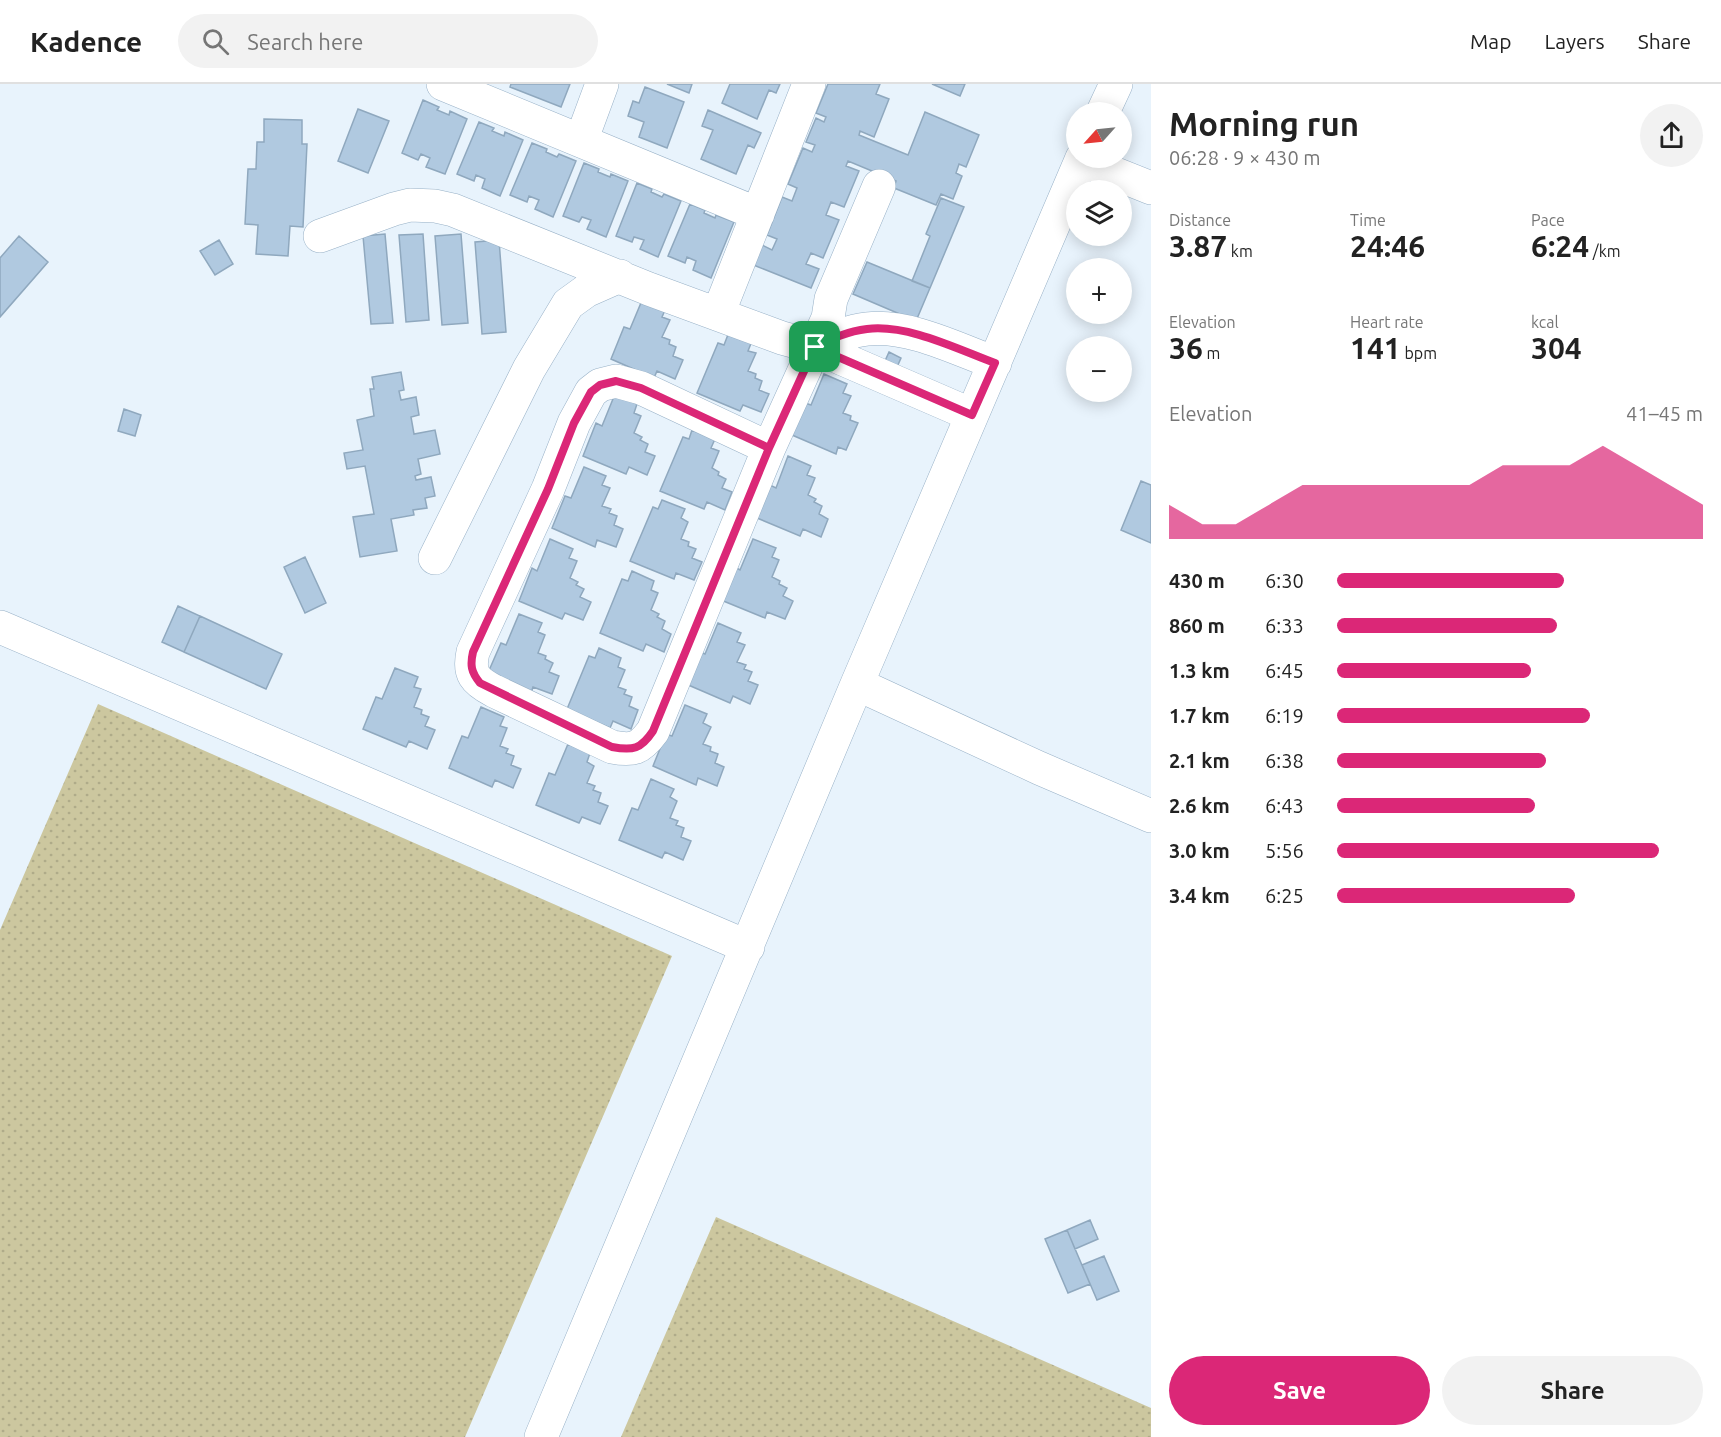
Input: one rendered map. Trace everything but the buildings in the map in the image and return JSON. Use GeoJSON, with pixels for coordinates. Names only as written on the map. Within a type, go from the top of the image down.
{"type":"FeatureCollection","features":[{"type":"Feature","properties":{"kind":"street"},"geometry":{"type":"LineString","coordinates":[[443,84],[758,214]]}},
{"type":"Feature","properties":{"kind":"street"},"geometry":{"type":"LineString","coordinates":[[581,141],[602,84]]}},
{"type":"Feature","properties":{"kind":"street"},"geometry":{"type":"LineString","coordinates":[[718,314],[809,84]]}},
{"type":"Feature","properties":{"kind":"street"},"geometry":{"type":"LineString","coordinates":[[1108,102],[1116,84]]}},
{"type":"Feature","properties":{"kind":"street"},"geometry":{"type":"LineString","coordinates":[[541,1437],[857,684],[1078,168]]}},
{"type":"Feature","properties":{"kind":"street"},"geometry":{"type":"LineString","coordinates":[[1103,168],[1151,188]]}},
{"type":"Feature","properties":{"kind":"street"},"geometry":{"type":"LineString","coordinates":[[769,448],[641,388],[616,381],[600,385],[591,392],[574,423],[548,489],[473,652],[470,663],[472,674],[480,683],[494,691],[612,747],[627,750],[646,741],[653,731],[769,448],[828,318],[831,299],[879,186]]}},
{"type":"Feature","properties":{"kind":"street"},"geometry":{"type":"LineString","coordinates":[[320,236],[394,208],[410,205],[435,206],[453,210],[649,289],[782,338],[815,347],[972,415]]}},
{"type":"Feature","properties":{"kind":"street"},"geometry":{"type":"LineString","coordinates":[[435,558],[529,369],[568,304],[586,291],[620,276]]}},
{"type":"Feature","properties":{"kind":"street"},"geometry":{"type":"LineString","coordinates":[[815,347],[841,334],[867,328],[895,330],[916,334],[995,363]]}},
{"type":"Feature","properties":{"kind":"street"},"geometry":{"type":"LineString","coordinates":[[0,627],[748,947]]}},
{"type":"Feature","properties":{"kind":"street"},"geometry":{"type":"LineString","coordinates":[[857,684],[1039,768],[1151,816]]}},
{"type":"Feature","properties":{"kind":"shaded area"},"geometry":{"type":"Polygon","coordinates":[[[98,704],[672,956],[465,1437],[0,1437],[0,930],[98,704]]]}},
{"type":"Feature","properties":{"kind":"shaded area"},"geometry":{"type":"Polygon","coordinates":[[[716,1217],[1151,1408],[1151,1437],[621,1437],[716,1217]]]}},
{"type":"Feature","properties":{"kind":"route"},"geometry":{"type":"LineString","coordinates":[[815,347],[769,448],[653,731],[646,741],[627,750],[612,747],[480,683],[472,674],[470,663],[473,652],[548,489],[574,423],[584,402],[600,385],[616,381],[641,388],[769,448],[792,397],[815,347],[972,415],[995,363],[916,334],[895,330],[867,328],[841,334],[815,347]]}}]}
